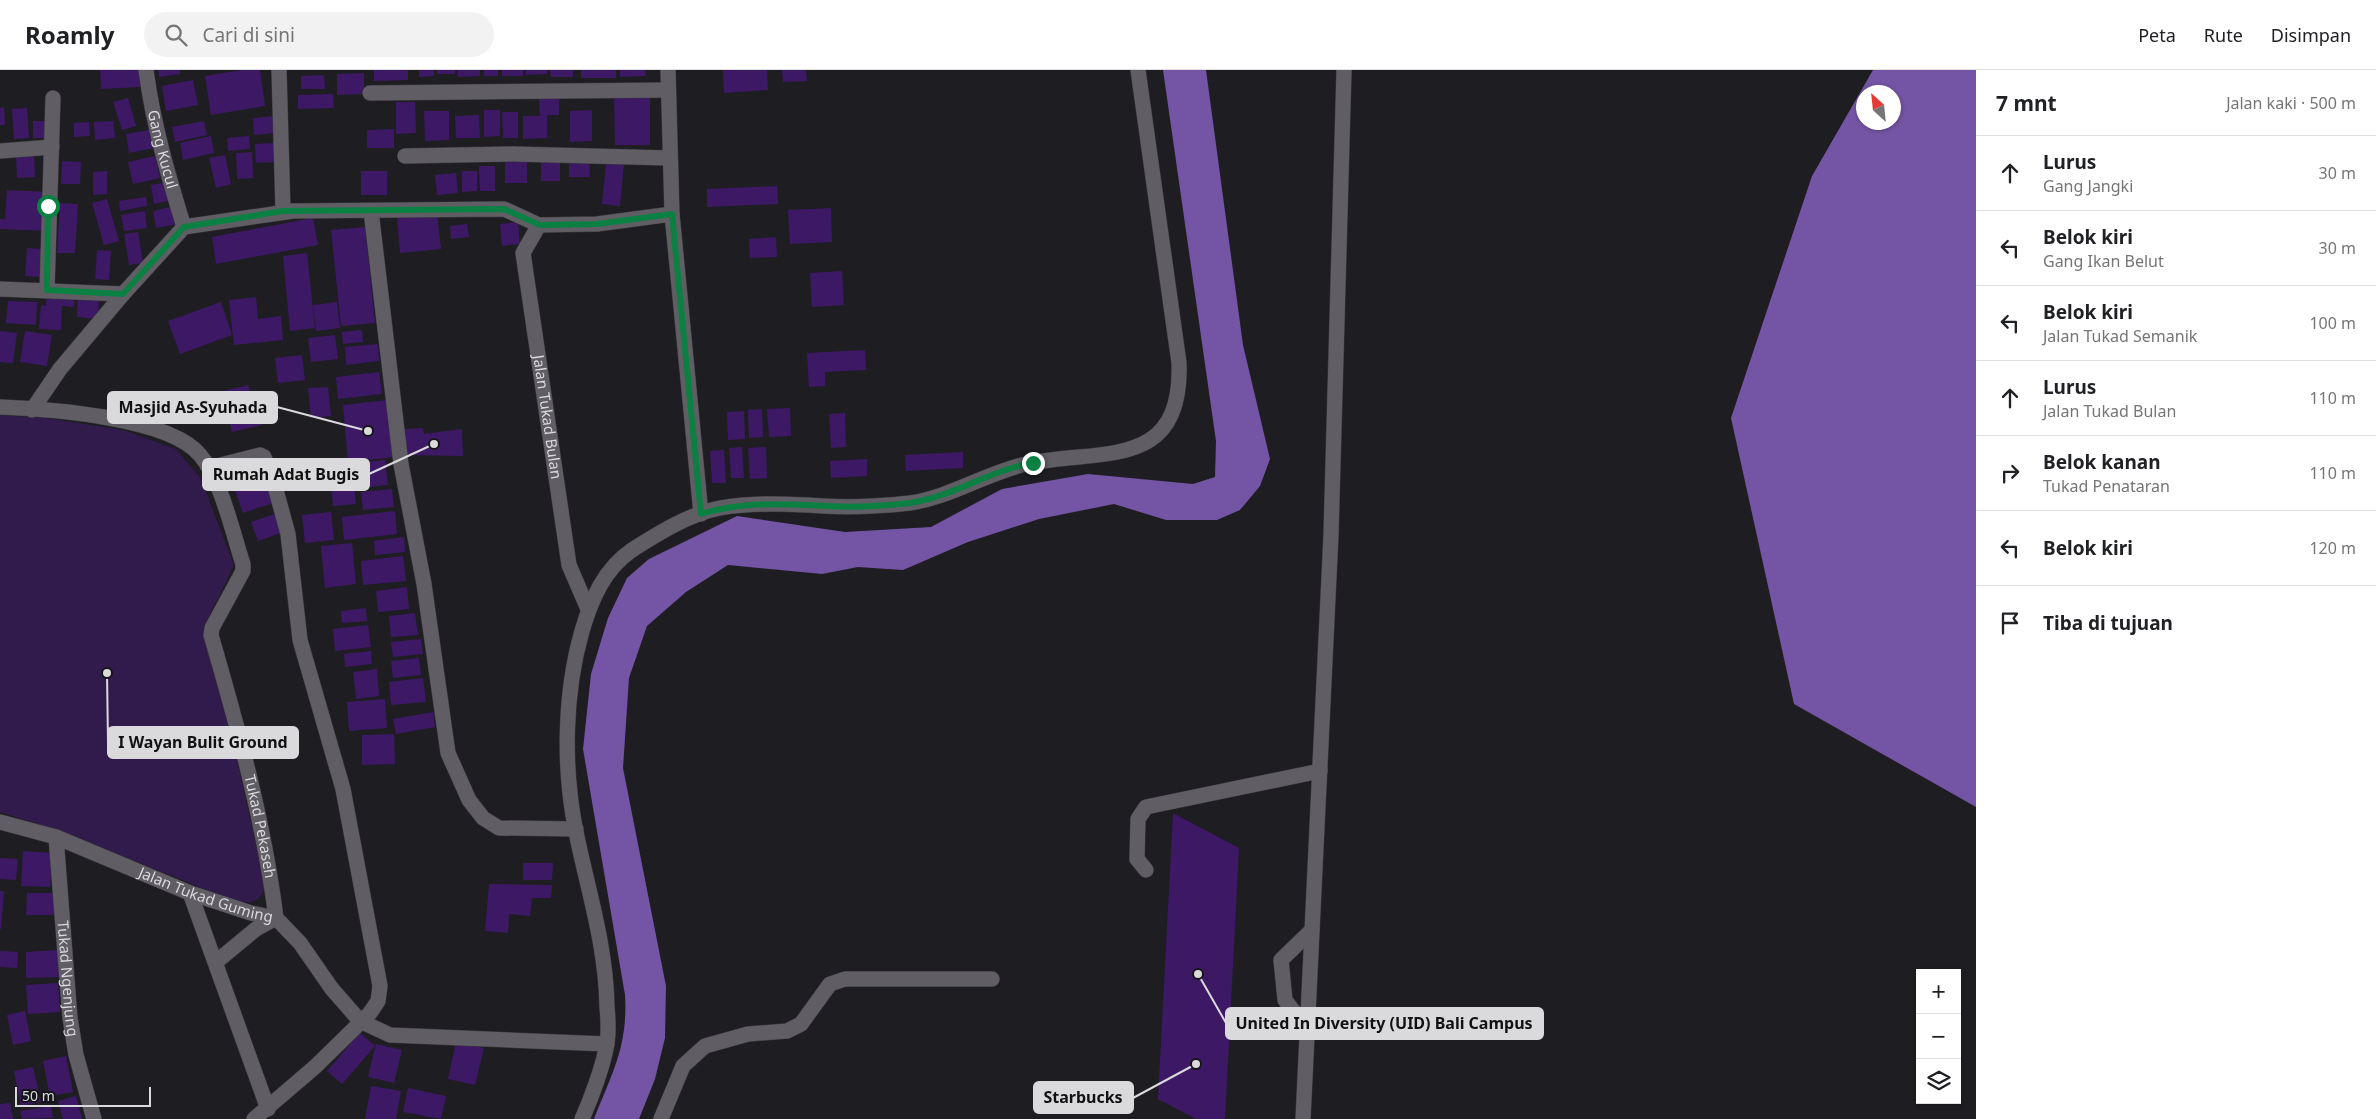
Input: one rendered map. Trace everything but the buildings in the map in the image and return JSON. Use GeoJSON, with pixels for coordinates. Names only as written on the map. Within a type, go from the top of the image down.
{"type":"FeatureCollection","features":[{"type":"Feature","properties":{"kind":"street","name":"Gang Kucul"},"geometry":{"type":"LineString","coordinates":[[146,70],[150,104],[184,227]]}},
{"type":"Feature","properties":{"kind":"street"},"geometry":{"type":"LineString","coordinates":[[279,70],[283,211]]}},
{"type":"Feature","properties":{"kind":"street"},"geometry":{"type":"LineString","coordinates":[[668,70],[672,214],[701,514]]}},
{"type":"Feature","properties":{"kind":"street"},"geometry":{"type":"LineString","coordinates":[[582,1119],[607,1044],[606,979],[603,948],[576,829],[569,751],[568,709],[576,654],[588,609],[601,582],[629,552],[672,526],[701,514],[729,507],[754,504],[874,506],[923,500],[1024,464],[1122,452],[1148,441],[1161,430],[1174,412],[1180,379],[1179,363],[1138,70]]}},
{"type":"Feature","properties":{"kind":"street"},"geometry":{"type":"LineString","coordinates":[[1303,1119],[1331,535],[1344,70]]}},
{"type":"Feature","properties":{"kind":"street"},"geometry":{"type":"LineString","coordinates":[[370,93],[668,90]]}},
{"type":"Feature","properties":{"kind":"street"},"geometry":{"type":"LineString","coordinates":[[47,290],[53,98]]}},
{"type":"Feature","properties":{"kind":"street"},"geometry":{"type":"LineString","coordinates":[[0,151],[52,147]]}},
{"type":"Feature","properties":{"kind":"street"},"geometry":{"type":"LineString","coordinates":[[405,156],[514,154],[669,158]]}},
{"type":"Feature","properties":{"kind":"street"},"geometry":{"type":"LineString","coordinates":[[32,410],[60,369],[123,294],[184,227],[283,211],[504,209],[540,225],[597,224],[672,214]]}},
{"type":"Feature","properties":{"kind":"street"},"geometry":{"type":"LineString","coordinates":[[371,211],[401,464],[424,584],[448,753],[469,800],[483,818],[499,828],[576,829]]}},
{"type":"Feature","properties":{"kind":"street","name":"Jalan Tukad Bulan"},"geometry":{"type":"LineString","coordinates":[[540,225],[523,252],[568,565],[588,609]]}},
{"type":"Feature","properties":{"kind":"street"},"geometry":{"type":"LineString","coordinates":[[0,289],[123,294]]}},
{"type":"Feature","properties":{"kind":"street","name":"Tukad Pekaseh"},"geometry":{"type":"LineString","coordinates":[[0,407],[93,416],[129,422],[156,430],[192,447],[209,468],[243,564],[243,571],[212,628],[211,635],[233,712],[265,847],[276,918]]}},
{"type":"Feature","properties":{"kind":"street"},"geometry":{"type":"LineString","coordinates":[[209,468],[260,455],[264,457],[276,488],[288,534],[300,640],[343,789],[380,986],[378,1001],[370,1013],[316,1066],[254,1119]]}},
{"type":"Feature","properties":{"kind":"street"},"geometry":{"type":"LineString","coordinates":[[1146,870],[1137,859],[1138,818],[1146,808],[1320,771]]}},
{"type":"Feature","properties":{"kind":"street","name":"Jalan Tukad Guming"},"geometry":{"type":"LineString","coordinates":[[0,822],[56,837],[190,893],[251,913],[276,918],[300,943],[332,989],[360,1022],[390,1035],[607,1044]]}},
{"type":"Feature","properties":{"kind":"street","name":"Tukad Ngenjung"},"geometry":{"type":"LineString","coordinates":[[56,837],[70,1018],[76,1055],[94,1119]]}},
{"type":"Feature","properties":{"kind":"street"},"geometry":{"type":"LineString","coordinates":[[190,893],[268,1109]]}},
{"type":"Feature","properties":{"kind":"street"},"geometry":{"type":"LineString","coordinates":[[216,962],[256,929],[276,918]]}},
{"type":"Feature","properties":{"kind":"street"},"geometry":{"type":"LineString","coordinates":[[1308,1030],[1284,1000],[1282,960],[1312,930]]}},
{"type":"Feature","properties":{"kind":"street"},"geometry":{"type":"LineString","coordinates":[[661,1119],[683,1066],[705,1046],[748,1034],[787,1030],[801,1024],[830,984],[845,979],[992,979]]}},
{"type":"Feature","properties":{"kind":"shaded area"},"geometry":{"type":"Polygon","coordinates":[[[1163,70],[1206,70],[1243,345],[1270,459],[1260,486],[1240,510],[1217,520],[1166,520],[1114,504],[1039,519],[968,542],[903,570],[858,567],[822,574],[728,565],[686,592],[647,626],[629,678],[623,768],[666,986],[665,1038],[655,1079],[639,1119],[594,1119],[613,1073],[621,1045],[624,1030],[625,995],[583,749],[591,674],[608,618],[627,578],[649,559],[737,516],[845,532],[931,527],[1002,489],[1088,474],[1193,484],[1215,477],[1216,441],[1163,70]]]}},
{"type":"Feature","properties":{"kind":"shaded area"},"geometry":{"type":"Polygon","coordinates":[[[1873,70],[1976,70],[1976,807],[1794,704],[1731,418],[1812,176],[1856,100],[1856,130],[1901,130],[1901,85],[1864,85],[1873,70]]]}},
{"type":"Feature","properties":{"kind":"shaded area"},"geometry":{"type":"Polygon","coordinates":[[[0,415],[46,418],[123,430],[176,449],[200,477],[234,565],[203,629],[203,634],[226,712],[265,885],[263,892],[257,900],[243,902],[231,900],[61,831],[0,812],[0,415]]]}},
{"type":"Feature","properties":{"kind":"place","name":"Masjid As-Syuhada"},"geometry":{"type":"Point","coordinates":[368,431]}},
{"type":"Feature","properties":{"kind":"place","name":"Rumah Adat Bugis"},"geometry":{"type":"Point","coordinates":[434,444]}},
{"type":"Feature","properties":{"kind":"place","name":"I Wayan Bulit Ground"},"geometry":{"type":"Point","coordinates":[107,673]}},
{"type":"Feature","properties":{"kind":"place","name":"United In Diversity (UID) Bali Campus"},"geometry":{"type":"Point","coordinates":[1198,974]}},
{"type":"Feature","properties":{"kind":"place","name":"Starbucks"},"geometry":{"type":"Point","coordinates":[1196,1064]}},
{"type":"Feature","properties":{"kind":"route"},"geometry":{"type":"LineString","coordinates":[[48,206],[47,290],[123,294],[184,227],[283,211],[504,209],[540,225],[597,224],[672,214],[701,514],[735,506],[772,503],[827,506],[874,506],[909,503],[942,495],[1017,466],[1033,463]]}}]}
